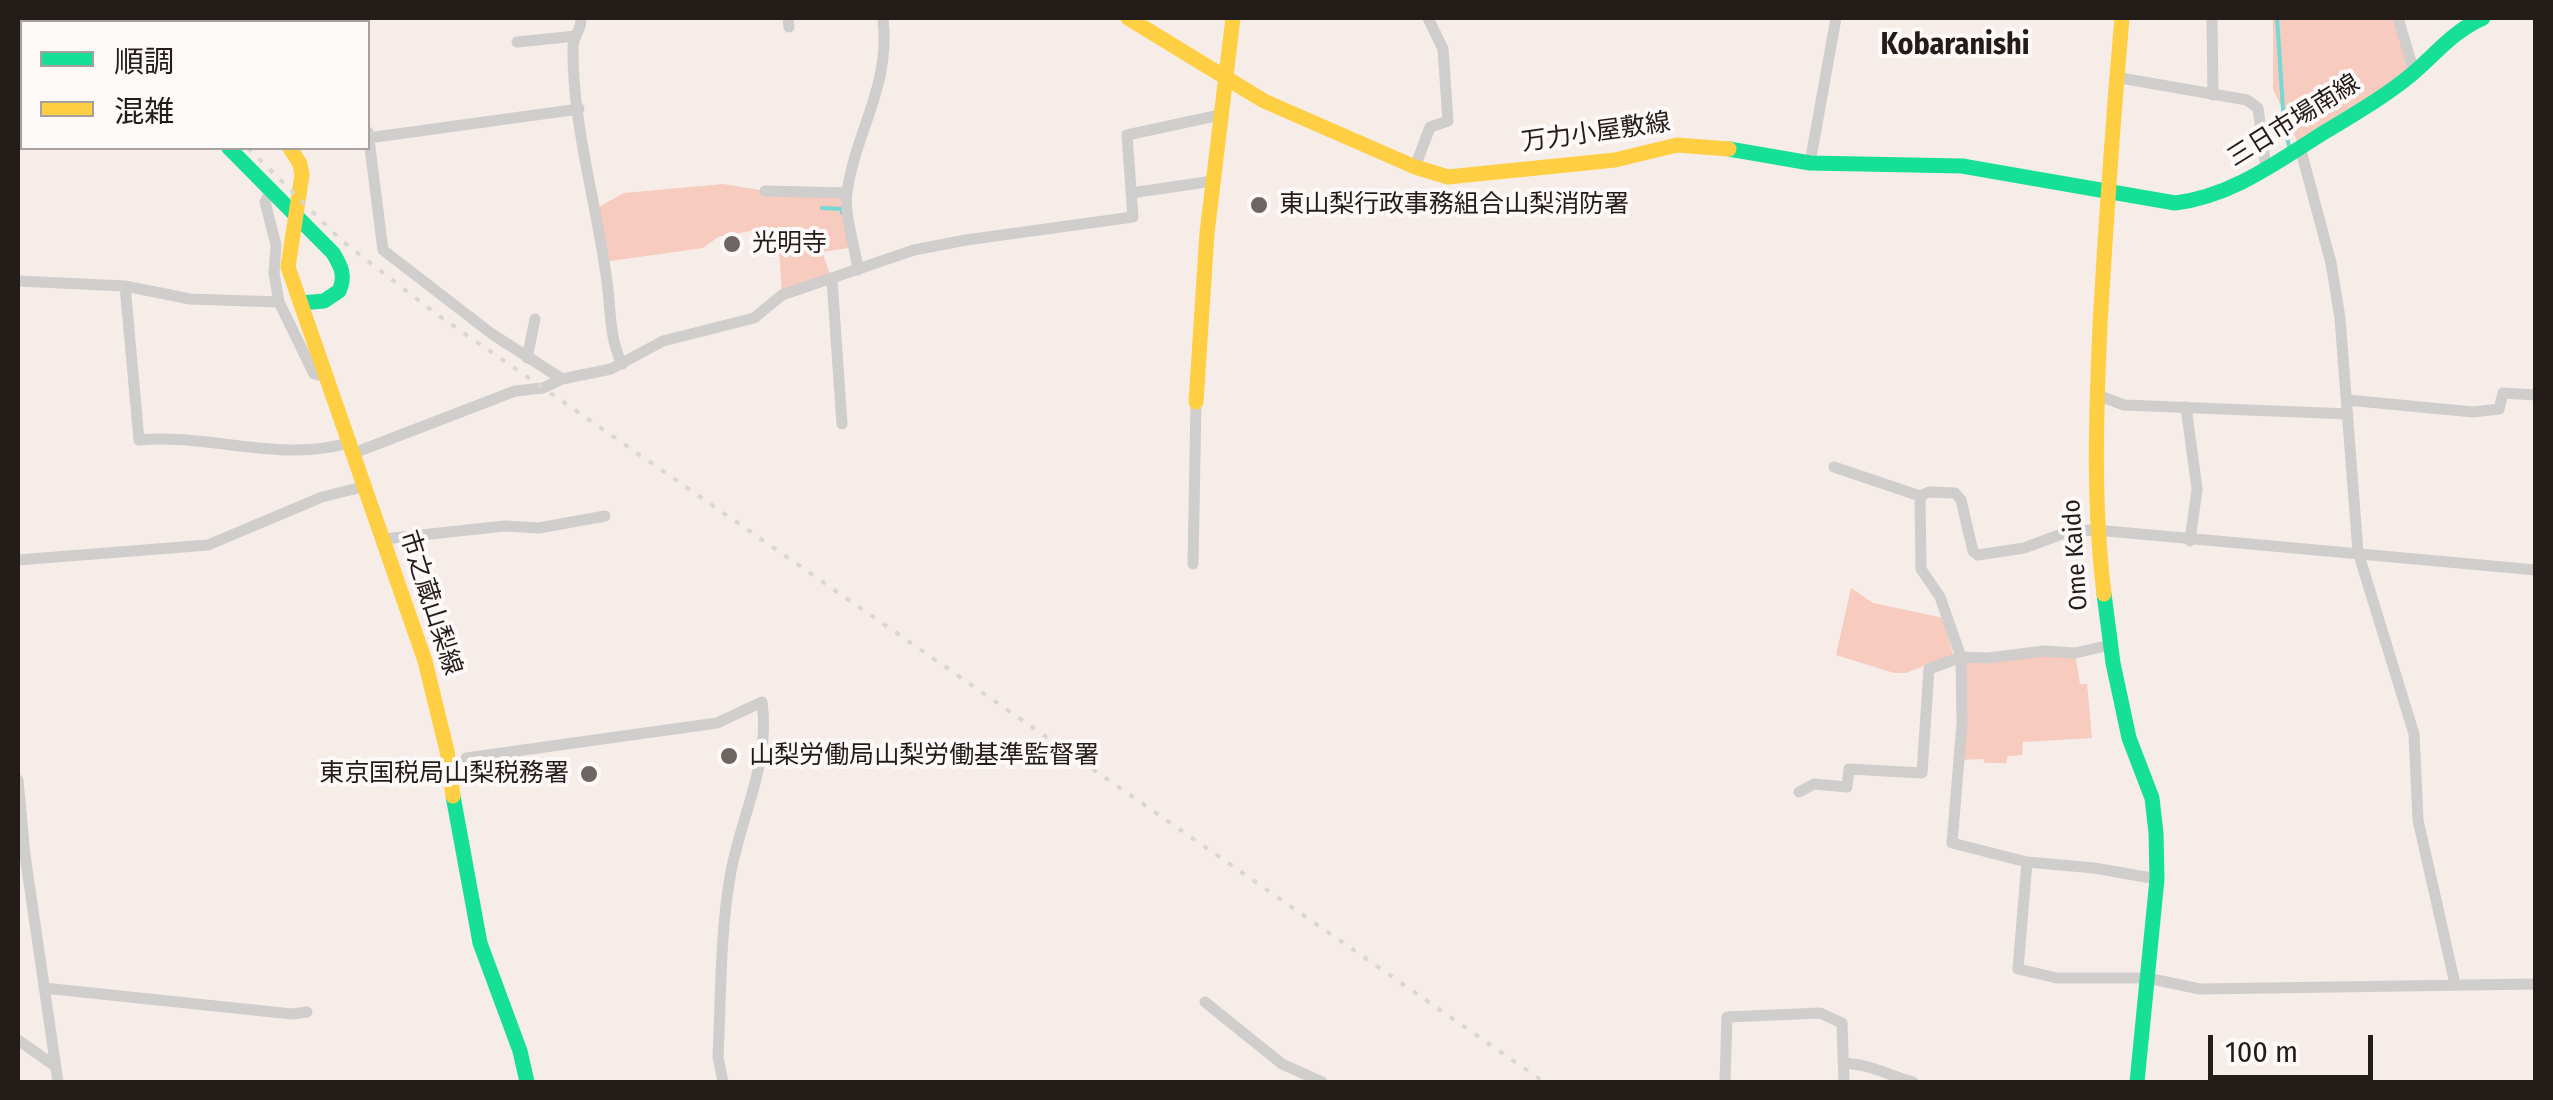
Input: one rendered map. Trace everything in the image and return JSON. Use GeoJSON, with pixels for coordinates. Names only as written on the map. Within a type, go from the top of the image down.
{"type":"FeatureCollection","features":[{"type":"Feature","properties":{"kind":"main road","name":"万力小屋敷線"},"geometry":{"type":"LineString","coordinates":[[1128,18],[1264,101],[1415,167],[1448,176],[1614,160],[1677,145],[1719,147],[1810,164],[1962,166],[2107,193]]}},
{"type":"Feature","properties":{"kind":"main road"},"geometry":{"type":"LineString","coordinates":[[1196,402],[1212,181],[1233,18]]}},
{"type":"Feature","properties":{"kind":"main road","name":"Ome Kaido"},"geometry":{"type":"LineString","coordinates":[[2122,18],[2107,193],[2097,395],[2096,530],[2110,645],[2129,738],[2152,798],[2157,879],[2137,1082]]}},
{"type":"Feature","properties":{"kind":"main road","name":"三日市場南線"},"geometry":{"type":"LineString","coordinates":[[2107,193],[2164,202],[2199,202],[2226,192],[2359,112],[2414,72],[2450,36],[2483,18]]}},
{"type":"Feature","properties":{"kind":"main road"},"geometry":{"type":"LineString","coordinates":[[232,150],[344,269],[343,283],[332,298],[320,303],[301,303]]}},
{"type":"Feature","properties":{"kind":"main road","name":"市之蔵山梨線"},"geometry":{"type":"LineString","coordinates":[[292,150],[302,176],[287,256],[425,661],[480,943],[520,1050],[527,1082]]}},
{"type":"Feature","properties":{"kind":"street"},"geometry":{"type":"LineString","coordinates":[[581,18],[582,27],[573,41],[579,109],[607,280],[613,347],[622,364]]}},
{"type":"Feature","properties":{"kind":"street"},"geometry":{"type":"LineString","coordinates":[[858,270],[847,192],[883,68],[884,18]]}},
{"type":"Feature","properties":{"kind":"street"},"geometry":{"type":"LineString","coordinates":[[1415,167],[1430,127],[1448,121],[1443,49],[1428,18]]}},
{"type":"Feature","properties":{"kind":"street"},"geometry":{"type":"LineString","coordinates":[[1810,164],[1836,18]]}},
{"type":"Feature","properties":{"kind":"street"},"geometry":{"type":"LineString","coordinates":[[2212,18],[2213,94]]}},
{"type":"Feature","properties":{"kind":"street"},"geometry":{"type":"LineString","coordinates":[[2398,18],[2414,72]]}},
{"type":"Feature","properties":{"kind":"street"},"geometry":{"type":"LineString","coordinates":[[517,42],[576,36]]}},
{"type":"Feature","properties":{"kind":"street"},"geometry":{"type":"LineString","coordinates":[[2115,77],[2247,100],[2258,108],[2266,169]]}},
{"type":"Feature","properties":{"kind":"street"},"geometry":{"type":"LineString","coordinates":[[370,135],[579,109]]}},
{"type":"Feature","properties":{"kind":"street"},"geometry":{"type":"LineString","coordinates":[[125,286],[139,440],[173,437],[305,450],[352,447],[514,391],[542,388],[622,364],[663,340],[754,318],[782,295],[914,250],[1133,217],[1126,136],[1220,115]]}},
{"type":"Feature","properties":{"kind":"street"},"geometry":{"type":"LineString","coordinates":[[2300,147],[2332,264],[2344,348],[2358,552],[2414,734],[2418,820],[2455,984]]}},
{"type":"Feature","properties":{"kind":"street"},"geometry":{"type":"LineString","coordinates":[[370,150],[383,250],[526,358],[562,379]]}},
{"type":"Feature","properties":{"kind":"street"},"geometry":{"type":"LineString","coordinates":[[1131,193],[1212,181]]}},
{"type":"Feature","properties":{"kind":"street"},"geometry":{"type":"LineString","coordinates":[[766,191],[847,192]]}},
{"type":"Feature","properties":{"kind":"street"},"geometry":{"type":"LineString","coordinates":[[270,192],[265,202],[276,245],[274,273],[279,302],[314,374],[327,376]]}},
{"type":"Feature","properties":{"kind":"street"},"geometry":{"type":"LineString","coordinates":[[832,280],[842,424]]}},
{"type":"Feature","properties":{"kind":"street"},"geometry":{"type":"LineString","coordinates":[[18,281],[125,286],[190,299],[279,302]]}},
{"type":"Feature","properties":{"kind":"street"},"geometry":{"type":"LineString","coordinates":[[526,358],[534,320]]}},
{"type":"Feature","properties":{"kind":"street"},"geometry":{"type":"LineString","coordinates":[[2347,400],[2473,412],[2499,410],[2503,393],[2536,396]]}},
{"type":"Feature","properties":{"kind":"street"},"geometry":{"type":"LineString","coordinates":[[2097,395],[2124,405],[2348,414]]}},
{"type":"Feature","properties":{"kind":"street"},"geometry":{"type":"LineString","coordinates":[[1193,564],[1196,402]]}},
{"type":"Feature","properties":{"kind":"street"},"geometry":{"type":"LineString","coordinates":[[2186,408],[2197,488],[2190,540]]}},
{"type":"Feature","properties":{"kind":"street"},"geometry":{"type":"LineString","coordinates":[[1834,467],[1920,496],[1929,492],[1956,493],[1962,500],[1973,551],[1978,555],[2024,548],[2070,531],[2096,530],[2536,570]]}},
{"type":"Feature","properties":{"kind":"street"},"geometry":{"type":"LineString","coordinates":[[18,560],[208,545],[322,496],[366,486]]}},
{"type":"Feature","properties":{"kind":"street"},"geometry":{"type":"LineString","coordinates":[[1920,496],[1922,569],[1940,596],[1961,658],[1962,723],[1952,843],[2027,862],[2157,879]]}},
{"type":"Feature","properties":{"kind":"street"},"geometry":{"type":"LineString","coordinates":[[384,539],[505,526],[539,528],[605,516]]}},
{"type":"Feature","properties":{"kind":"street"},"geometry":{"type":"LineString","coordinates":[[1799,792],[1814,784],[1847,786],[1849,769],[1922,772],[1929,669],[1961,658],[2044,651],[2075,654],[2110,645]]}},
{"type":"Feature","properties":{"kind":"street"},"geometry":{"type":"LineString","coordinates":[[466,758],[717,722],[762,702],[765,724],[758,779],[735,848],[728,884],[718,1056],[723,1082]]}},
{"type":"Feature","properties":{"kind":"street"},"geometry":{"type":"LineString","coordinates":[[18,780],[59,1077]]}},
{"type":"Feature","properties":{"kind":"street"},"geometry":{"type":"LineString","coordinates":[[2027,862],[2018,969],[2057,978],[2147,978],[2200,989],[2536,984]]}},
{"type":"Feature","properties":{"kind":"street"},"geometry":{"type":"LineString","coordinates":[[44,988],[292,1014],[307,1012]]}},
{"type":"Feature","properties":{"kind":"street"},"geometry":{"type":"LineString","coordinates":[[1205,1002],[1304,1080],[1322,1082]]}},
{"type":"Feature","properties":{"kind":"street"},"geometry":{"type":"LineString","coordinates":[[1725,1082],[1726,1017],[1820,1013],[1842,1023],[1844,1082]]}},
{"type":"Feature","properties":{"kind":"street"},"geometry":{"type":"LineString","coordinates":[[18,1040],[59,1077]]}},
{"type":"Feature","properties":{"kind":"street"},"geometry":{"type":"LineString","coordinates":[[1843,1063],[1866,1064],[1876,1072],[1913,1082]]}},
{"type":"Feature","properties":{"kind":"shaded area"},"geometry":{"type":"Polygon","coordinates":[[[2273,18],[2398,18],[2414,72],[2300,147],[2273,89],[2273,18]]]}},
{"type":"Feature","properties":{"kind":"shaded area"},"geometry":{"type":"Polygon","coordinates":[[[723,184],[765,191],[847,193],[855,247],[822,252],[832,280],[782,295],[778,234],[761,229],[718,237],[703,248],[603,262],[595,209],[624,193],[723,184]]]}},
{"type":"Feature","properties":{"kind":"shaded area"},"geometry":{"type":"Polygon","coordinates":[[[1851,588],[1873,603],[1944,618],[1953,655],[1906,673],[1894,673],[1836,655],[1851,588]]]}},
{"type":"Feature","properties":{"kind":"shaded area"},"geometry":{"type":"Polygon","coordinates":[[[2075,653],[2080,684],[2087,684],[2092,738],[2023,742],[2022,755],[2008,756],[2006,763],[1959,760],[1958,663],[2075,653]]]}},
{"type":"Feature","properties":{"kind":"waterway"},"geometry":{"type":"LineString","coordinates":[[2277,18],[2289,146]]}},
{"type":"Feature","properties":{"kind":"waterway"},"geometry":{"type":"LineString","coordinates":[[822,208],[842,209],[842,213]]}},
{"type":"Feature","properties":{"kind":"railway"},"geometry":{"type":"LineString","coordinates":[[250,150],[342,241],[435,313],[1544,1082]]}},
{"type":"Feature","properties":{"kind":"traffic: fast"},"geometry":{"type":"LineString","coordinates":[[1729,149],[1810,163],[1962,166],[2175,203],[2215,194],[2269,167],[2389,91],[2453,36],[2483,18]]}},
{"type":"Feature","properties":{"kind":"traffic: fast"},"geometry":{"type":"LineString","coordinates":[[231,150],[338,262],[342,276],[339,291],[324,301],[301,303]]}},
{"type":"Feature","properties":{"kind":"traffic: fast"},"geometry":{"type":"LineString","coordinates":[[2104,594],[2129,738],[2152,798],[2156,833],[2157,879],[2137,1082]]}},
{"type":"Feature","properties":{"kind":"traffic: fast"},"geometry":{"type":"LineString","coordinates":[[453,796],[480,943],[520,1051],[527,1082]]}},
{"type":"Feature","properties":{"kind":"traffic: slow"},"geometry":{"type":"LineString","coordinates":[[1128,18],[1264,101],[1415,167],[1448,177],[1615,160],[1677,145],[1729,149]]}},
{"type":"Feature","properties":{"kind":"traffic: slow"},"geometry":{"type":"LineString","coordinates":[[1196,402],[1207,233],[1233,18]]}},
{"type":"Feature","properties":{"kind":"traffic: slow"},"geometry":{"type":"LineString","coordinates":[[2104,594],[2097,493],[2097,392],[2122,18]]}},
{"type":"Feature","properties":{"kind":"traffic: slow"},"geometry":{"type":"LineString","coordinates":[[291,150],[302,175],[288,267],[425,661],[447,751],[453,796]]}},
{"type":"Feature","properties":{"kind":"place","name":"東山梨行政事務組合山梨消防署"},"geometry":{"type":"Point","coordinates":[1259,205]}},
{"type":"Feature","properties":{"kind":"place","name":"光明寺"},"geometry":{"type":"Point","coordinates":[732,244]}},
{"type":"Feature","properties":{"kind":"place","name":"山梨労働局山梨労働基準監督署"},"geometry":{"type":"Point","coordinates":[729,756]}},
{"type":"Feature","properties":{"kind":"place","name":"東京国税局山梨税務署"},"geometry":{"type":"Point","coordinates":[589,774]}},
{"type":"Feature","properties":{"kind":"district","name":"Kobaranishi"},"geometry":{"type":"Point","coordinates":[1955,46]}}]}
